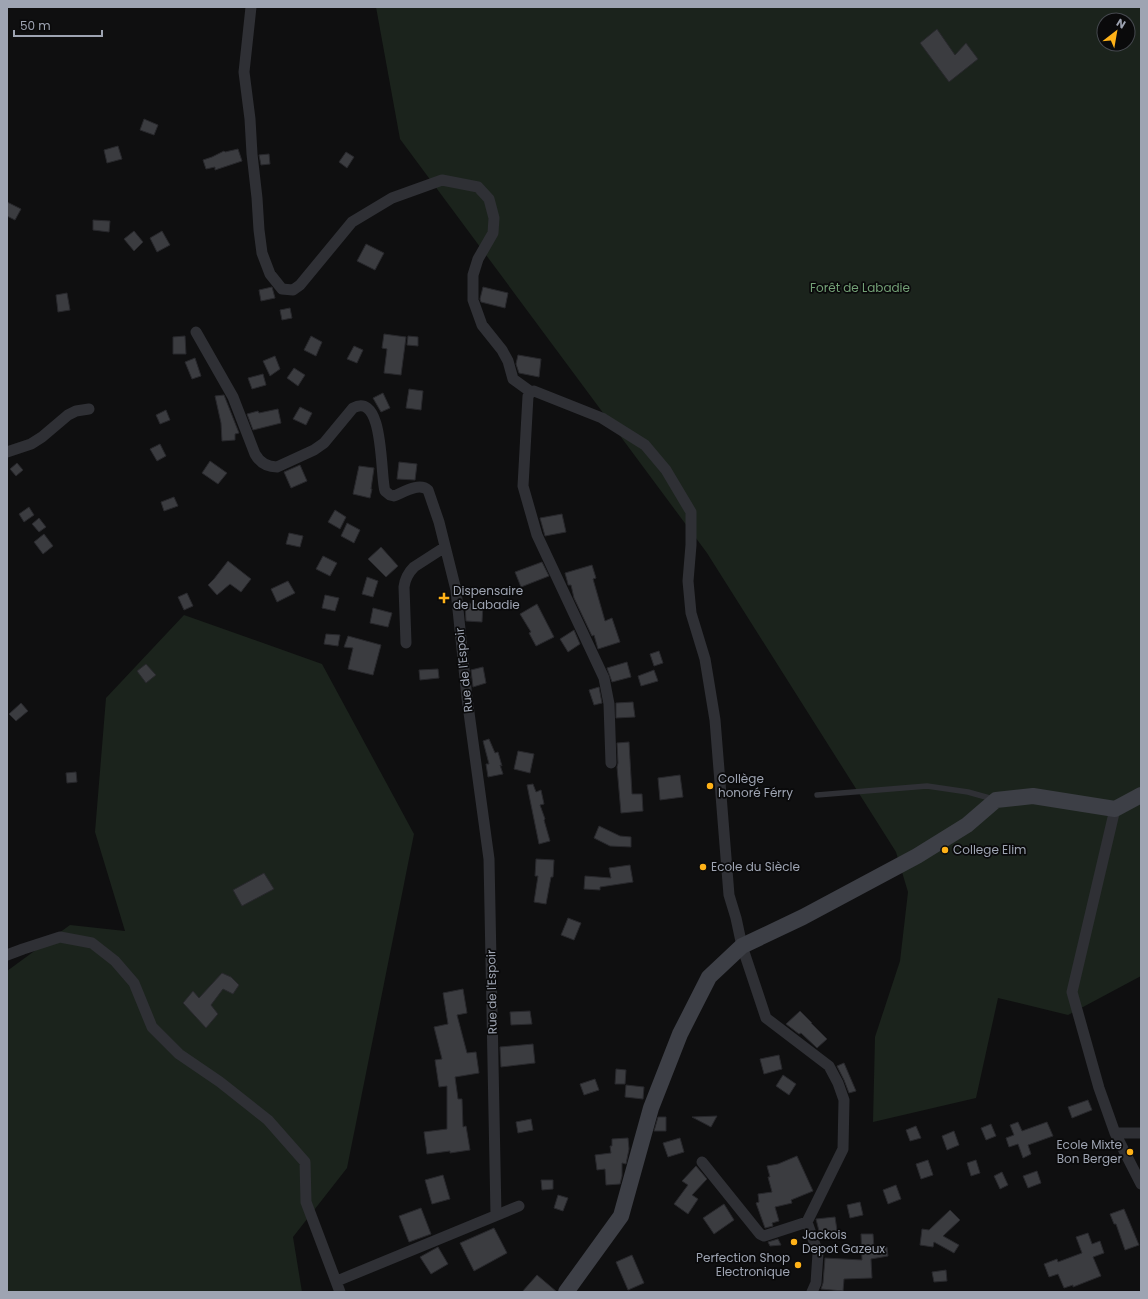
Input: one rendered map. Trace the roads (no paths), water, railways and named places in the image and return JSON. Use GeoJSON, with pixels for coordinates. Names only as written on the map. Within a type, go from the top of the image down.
{"type":"FeatureCollection","features":[{"type":"Feature","properties":{"kind":"street"},"geometry":{"type":"LineString","coordinates":[[251,7],[244,72],[250,119],[259,230],[262,253],[270,274],[282,289],[293,290],[300,285],[352,222],[392,198],[442,180],[478,187],[489,199],[494,218],[493,232],[478,259],[473,275],[472,300],[482,325],[502,350],[508,361],[513,379],[531,392],[538,391],[602,418],[645,445],[666,470],[691,512],[691,545],[688,581],[691,613],[705,659],[715,720],[729,895],[742,946],[766,1018],[829,1066],[838,1083],[844,1100],[843,1149],[807,1222],[764,1236],[760,1234],[702,1162]]}},
{"type":"Feature","properties":{"kind":"street","name":"Rue de l'Espoir"},"geometry":{"type":"LineString","coordinates":[[196,332],[228,386],[258,461],[264,465],[278,468],[314,450],[324,443],[353,408],[363,406],[374,415],[379,435],[385,491],[394,496],[418,486],[425,488],[428,490],[439,522],[456,590],[467,698],[489,859],[496,1215]]}},
{"type":"Feature","properties":{"kind":"street"},"geometry":{"type":"LineString","coordinates":[[531,392],[528,396],[523,486],[537,535],[604,678],[609,704],[611,763]]}},
{"type":"Feature","properties":{"kind":"street"},"geometry":{"type":"LineString","coordinates":[[7,452],[31,444],[72,413],[89,409]]}},
{"type":"Feature","properties":{"kind":"street"},"geometry":{"type":"LineString","coordinates":[[406,643],[405,581],[410,571],[414,567],[445,547]]}},
{"type":"Feature","properties":{"kind":"street"},"geometry":{"type":"LineString","coordinates":[[566,1292],[621,1216],[651,1108],[680,1034],[709,977],[742,946],[803,917],[917,856],[967,826],[996,800],[1033,796],[1115,809],[1141,795]]}},
{"type":"Feature","properties":{"kind":"street"},"geometry":{"type":"LineString","coordinates":[[1115,809],[1072,992],[1099,1088],[1115,1133],[1141,1184]]}},
{"type":"Feature","properties":{"kind":"street"},"geometry":{"type":"LineString","coordinates":[[7,955],[23,948],[60,937],[92,943],[115,961],[134,983],[152,1027],[179,1054],[220,1082],[268,1120],[305,1162],[306,1202],[340,1292]]}},
{"type":"Feature","properties":{"kind":"street"},"geometry":{"type":"LineString","coordinates":[[1115,1133],[1141,1133]]}},
{"type":"Feature","properties":{"kind":"street"},"geometry":{"type":"LineString","coordinates":[[336,1281],[519,1206]]}},
{"type":"Feature","properties":{"kind":"street"},"geometry":{"type":"LineString","coordinates":[[807,1222],[818,1253],[816,1283],[812,1292]]}},
{"type":"Feature","properties":{"kind":"lane"},"geometry":{"type":"LineString","coordinates":[[817,795],[926,786],[968,792],[996,800]]}},
{"type":"Feature","properties":{"kind":"place","name":"Dispensaire de Labadie"},"geometry":{"type":"Point","coordinates":[444,598]}},
{"type":"Feature","properties":{"kind":"place","name":"Collège honoré Férry"},"geometry":{"type":"Point","coordinates":[710,786]}},
{"type":"Feature","properties":{"kind":"place","name":"College Elim"},"geometry":{"type":"Point","coordinates":[945,850]}},
{"type":"Feature","properties":{"kind":"place","name":"Ecole du Siècle"},"geometry":{"type":"Point","coordinates":[703,867]}},
{"type":"Feature","properties":{"kind":"place","name":"Ecole Mixte Bon Berger"},"geometry":{"type":"Point","coordinates":[1130,1152]}},
{"type":"Feature","properties":{"kind":"place","name":"Jackois Depot Gazeux"},"geometry":{"type":"Point","coordinates":[794,1242]}},
{"type":"Feature","properties":{"kind":"place","name":"Perfection Shop Electronique"},"geometry":{"type":"Point","coordinates":[798,1265]}},
{"type":"Feature","properties":{"kind":"park label","name":"Forêt de Labadie"},"geometry":{"type":"Point","coordinates":[860,288]}}]}
